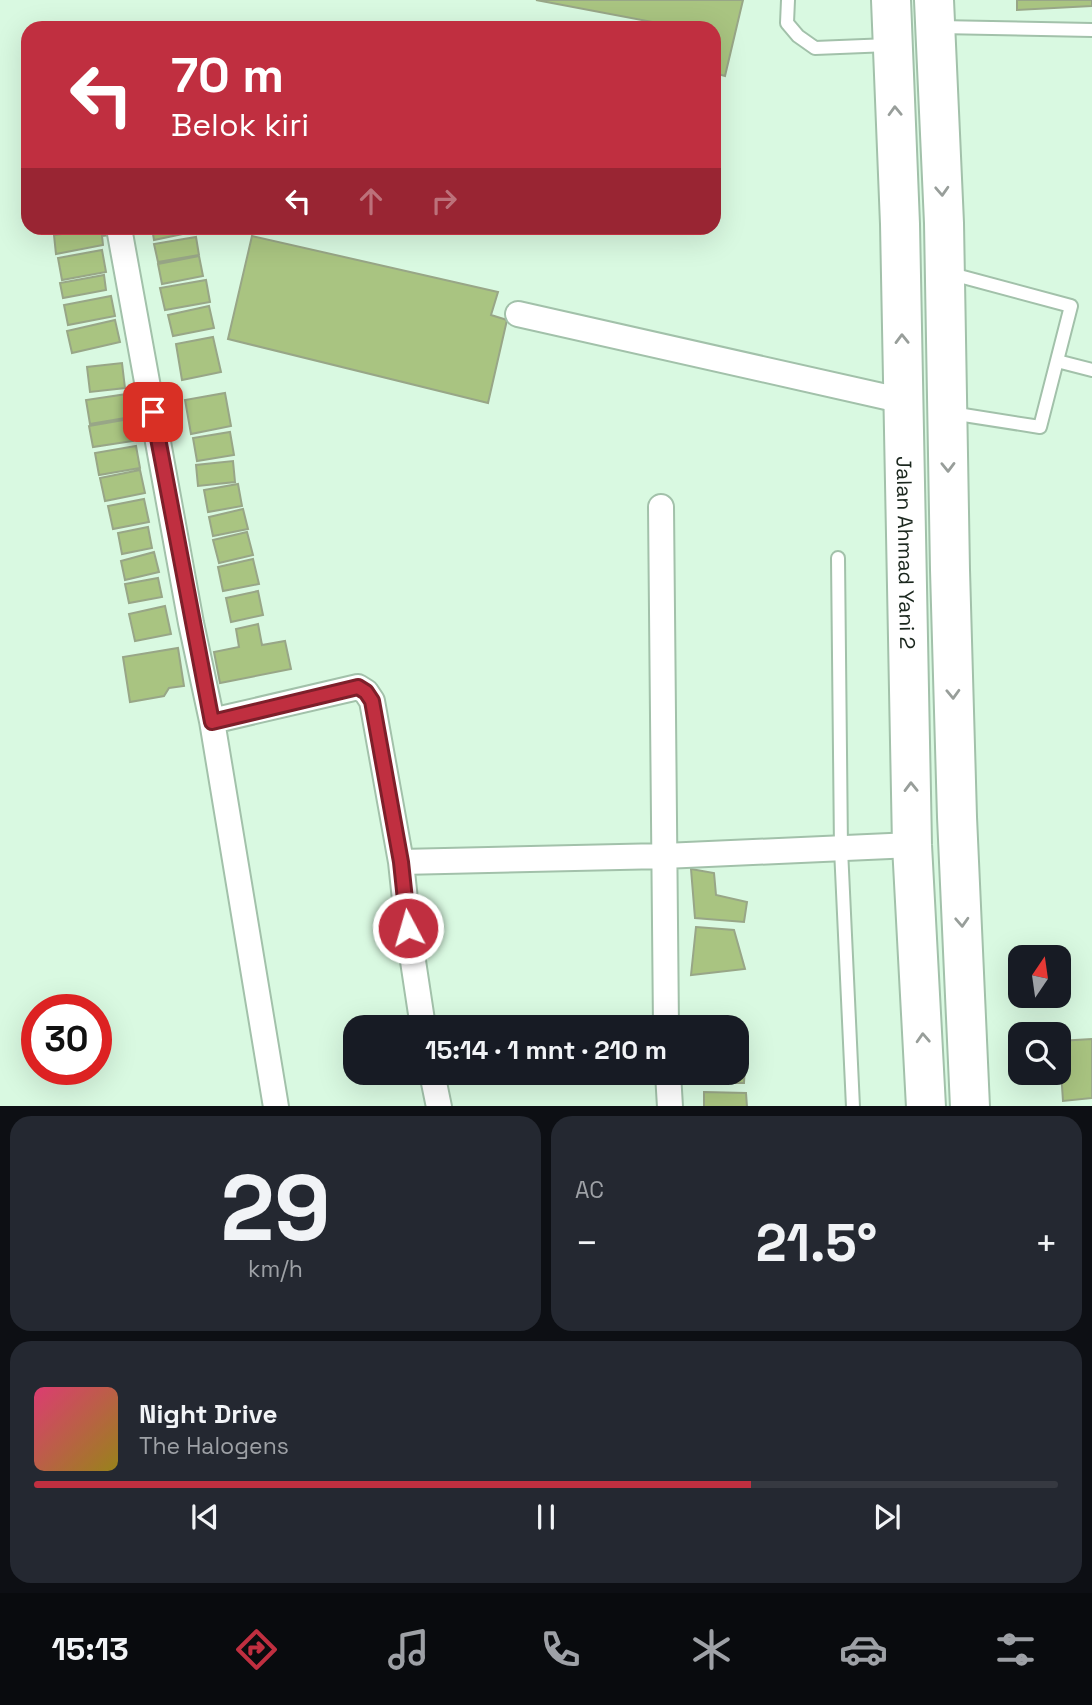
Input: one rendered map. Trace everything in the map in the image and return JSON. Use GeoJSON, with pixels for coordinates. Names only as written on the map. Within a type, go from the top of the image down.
{"type":"FeatureCollection","features":[{"type":"Feature","properties":{"kind":"highway","name":"Jalan Ahmad Yani 2"},"geometry":{"type":"LineString","coordinates":[[891,0],[904,401],[912,845],[926,1106]]}},
{"type":"Feature","properties":{"kind":"highway","name":"Jalan Ahmad Yani 2"},"geometry":{"type":"LineString","coordinates":[[934,14],[945,272],[957,817],[970,1106]]}},
{"type":"Feature","properties":{"kind":"street"},"geometry":{"type":"LineString","coordinates":[[120,235],[191,623],[212,722],[276,1106]]}},
{"type":"Feature","properties":{"kind":"street"},"geometry":{"type":"LineString","coordinates":[[518,314],[904,401]]}},
{"type":"Feature","properties":{"kind":"street"},"geometry":{"type":"LineString","coordinates":[[661,507],[666,1015]]}},
{"type":"Feature","properties":{"kind":"street"},"geometry":{"type":"LineString","coordinates":[[212,722],[358,687],[366,692],[372,701],[401,862],[421,1015]]}},
{"type":"Feature","properties":{"kind":"street"},"geometry":{"type":"LineString","coordinates":[[401,862],[664,856],[912,845]]}},
{"type":"Feature","properties":{"kind":"street"},"geometry":{"type":"LineString","coordinates":[[434,1085],[439,1106]]}},
{"type":"Feature","properties":{"kind":"street"},"geometry":{"type":"LineString","coordinates":[[669,1085],[670,1106]]}},
{"type":"Feature","properties":{"kind":"lane"},"geometry":{"type":"LineString","coordinates":[[788,0],[787,23],[798,36],[815,48],[893,45]]}},
{"type":"Feature","properties":{"kind":"lane"},"geometry":{"type":"LineString","coordinates":[[934,14],[1092,30]]}},
{"type":"Feature","properties":{"kind":"lane"},"geometry":{"type":"LineString","coordinates":[[945,272],[1071,306],[1040,427],[947,412]]}},
{"type":"Feature","properties":{"kind":"lane"},"geometry":{"type":"LineString","coordinates":[[1057,361],[1092,370]]}},
{"type":"Feature","properties":{"kind":"lane"},"geometry":{"type":"LineString","coordinates":[[838,558],[841,849],[853,1106]]}},
{"type":"Feature","properties":{"kind":"building"},"geometry":{"type":"Polygon","coordinates":[[[536,0],[743,0],[725,76],[721,75],[721,21],[647,21],[536,0]]]}},
{"type":"Feature","properties":{"kind":"building"},"geometry":{"type":"Polygon","coordinates":[[[1017,0],[1092,0],[1092,6],[1017,10],[1017,0]]]}},
{"type":"Feature","properties":{"kind":"building"},"geometry":{"type":"Polygon","coordinates":[[[54,235],[111,235],[102,236],[103,245],[56,254],[54,235]]]}},
{"type":"Feature","properties":{"kind":"building"},"geometry":{"type":"Polygon","coordinates":[[[153,235],[178,235],[154,240],[153,235]]]}},
{"type":"Feature","properties":{"kind":"building"},"geometry":{"type":"Polygon","coordinates":[[[252,236],[498,292],[491,315],[507,320],[488,403],[228,339],[252,236]]]}},
{"type":"Feature","properties":{"kind":"building"},"geometry":{"type":"Polygon","coordinates":[[[196,237],[199,255],[158,262],[154,244],[196,237]]]}},
{"type":"Feature","properties":{"kind":"building"},"geometry":{"type":"Polygon","coordinates":[[[102,250],[106,272],[62,280],[58,258],[102,250]]]}},
{"type":"Feature","properties":{"kind":"building"},"geometry":{"type":"Polygon","coordinates":[[[199,256],[203,276],[162,284],[158,264],[199,256]]]}},
{"type":"Feature","properties":{"kind":"building"},"geometry":{"type":"Polygon","coordinates":[[[104,275],[106,290],[63,298],[60,283],[104,275]]]}},
{"type":"Feature","properties":{"kind":"building"},"geometry":{"type":"Polygon","coordinates":[[[206,280],[210,302],[165,310],[160,288],[206,280]]]}},
{"type":"Feature","properties":{"kind":"building"},"geometry":{"type":"Polygon","coordinates":[[[111,296],[115,316],[68,325],[64,305],[111,296]]]}},
{"type":"Feature","properties":{"kind":"building"},"geometry":{"type":"Polygon","coordinates":[[[209,306],[214,328],[173,336],[168,315],[209,306]]]}},
{"type":"Feature","properties":{"kind":"building"},"geometry":{"type":"Polygon","coordinates":[[[115,320],[120,342],[72,353],[67,331],[115,320]]]}},
{"type":"Feature","properties":{"kind":"building"},"geometry":{"type":"Polygon","coordinates":[[[213,337],[221,372],[182,380],[176,344],[213,337]]]}},
{"type":"Feature","properties":{"kind":"building"},"geometry":{"type":"Polygon","coordinates":[[[122,363],[125,388],[90,392],[87,367],[122,363]]]}},
{"type":"Feature","properties":{"kind":"building"},"geometry":{"type":"Polygon","coordinates":[[[225,393],[231,426],[191,434],[185,400],[225,393]]]}},
{"type":"Feature","properties":{"kind":"building"},"geometry":{"type":"Polygon","coordinates":[[[127,394],[131,417],[90,424],[86,400],[127,394]]]}},
{"type":"Feature","properties":{"kind":"building"},"geometry":{"type":"Polygon","coordinates":[[[129,419],[133,441],[93,447],[89,426],[129,419]]]}},
{"type":"Feature","properties":{"kind":"building"},"geometry":{"type":"Polygon","coordinates":[[[230,432],[234,455],[197,461],[193,438],[230,432]]]}},
{"type":"Feature","properties":{"kind":"building"},"geometry":{"type":"Polygon","coordinates":[[[136,446],[140,468],[99,475],[95,453],[136,446]]]}},
{"type":"Feature","properties":{"kind":"building"},"geometry":{"type":"Polygon","coordinates":[[[233,461],[235,482],[198,486],[196,465],[233,461]]]}},
{"type":"Feature","properties":{"kind":"building"},"geometry":{"type":"Polygon","coordinates":[[[140,470],[145,493],[105,501],[100,478],[140,470]]]}},
{"type":"Feature","properties":{"kind":"building"},"geometry":{"type":"Polygon","coordinates":[[[238,484],[242,506],[208,512],[204,490],[238,484]]]}},
{"type":"Feature","properties":{"kind":"building"},"geometry":{"type":"Polygon","coordinates":[[[144,499],[149,522],[113,529],[108,506],[144,499]]]}},
{"type":"Feature","properties":{"kind":"building"},"geometry":{"type":"Polygon","coordinates":[[[243,509],[248,529],[213,536],[209,517],[243,509]]]}},
{"type":"Feature","properties":{"kind":"building"},"geometry":{"type":"Polygon","coordinates":[[[148,527],[152,548],[122,554],[118,533],[148,527]]]}},
{"type":"Feature","properties":{"kind":"building"},"geometry":{"type":"Polygon","coordinates":[[[247,532],[253,555],[219,563],[213,540],[247,532]]]}},
{"type":"Feature","properties":{"kind":"building"},"geometry":{"type":"Polygon","coordinates":[[[154,552],[159,572],[125,580],[121,561],[154,552]]]}},
{"type":"Feature","properties":{"kind":"building"},"geometry":{"type":"Polygon","coordinates":[[[253,559],[259,584],[223,591],[218,567],[253,559]]]}},
{"type":"Feature","properties":{"kind":"building"},"geometry":{"type":"Polygon","coordinates":[[[158,578],[162,597],[129,603],[125,584],[158,578]]]}},
{"type":"Feature","properties":{"kind":"building"},"geometry":{"type":"Polygon","coordinates":[[[258,591],[263,615],[231,622],[226,598],[258,591]]]}},
{"type":"Feature","properties":{"kind":"building"},"geometry":{"type":"Polygon","coordinates":[[[165,606],[171,634],[135,641],[129,614],[165,606]]]}},
{"type":"Feature","properties":{"kind":"building"},"geometry":{"type":"Polygon","coordinates":[[[258,624],[262,645],[285,641],[291,669],[220,683],[214,652],[239,647],[236,629],[258,624]]]}},
{"type":"Feature","properties":{"kind":"building"},"geometry":{"type":"Polygon","coordinates":[[[178,648],[184,686],[169,688],[164,696],[130,702],[123,657],[178,648]]]}},
{"type":"Feature","properties":{"kind":"building"},"geometry":{"type":"Polygon","coordinates":[[[691,869],[714,873],[716,895],[747,902],[744,922],[695,918],[691,869]]]}},
{"type":"Feature","properties":{"kind":"building"},"geometry":{"type":"Polygon","coordinates":[[[696,927],[734,930],[745,969],[691,975],[696,927]]]}},
{"type":"Feature","properties":{"kind":"building"},"geometry":{"type":"Polygon","coordinates":[[[1092,1039],[1092,1098],[1063,1101],[1062,1085],[1071,1085],[1071,1040],[1092,1039]]]}},
{"type":"Feature","properties":{"kind":"building"},"geometry":{"type":"Polygon","coordinates":[[[704,1092],[746,1093],[747,1106],[704,1106],[704,1092]]]}},
{"type":"Feature","properties":{"kind":"route"},"geometry":{"type":"LineString","coordinates":[[153,412],[191,623],[212,722],[358,687],[366,692],[372,701],[401,862],[408,928]]}}]}
